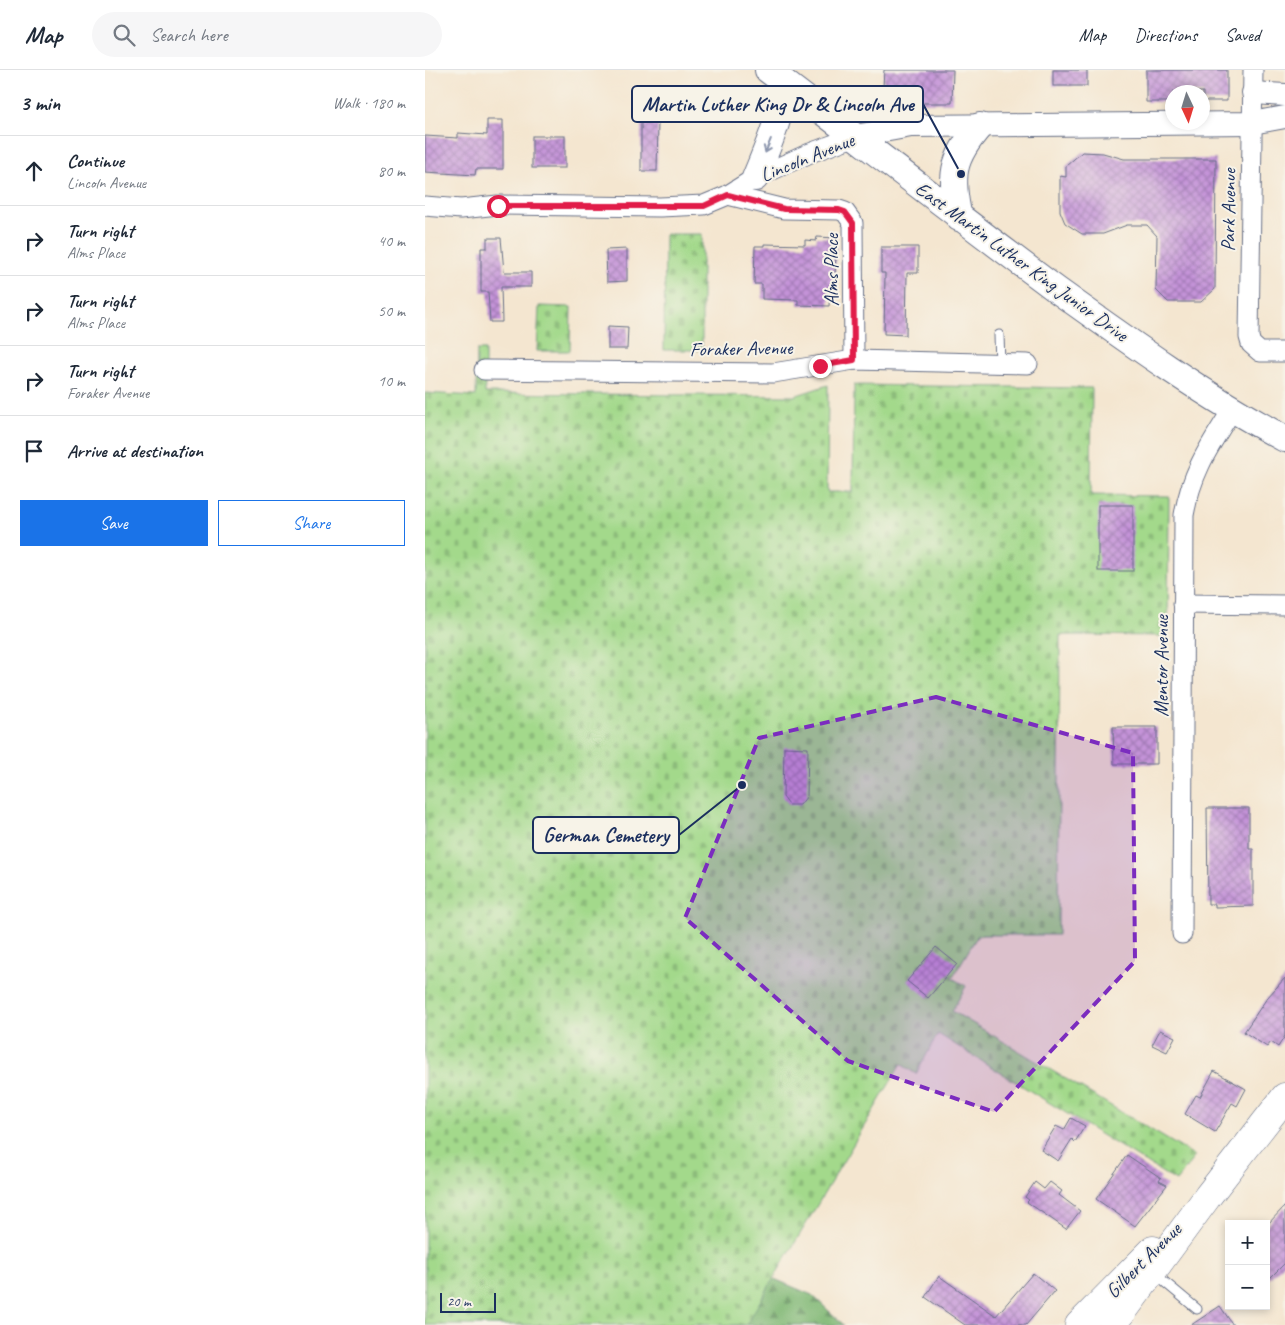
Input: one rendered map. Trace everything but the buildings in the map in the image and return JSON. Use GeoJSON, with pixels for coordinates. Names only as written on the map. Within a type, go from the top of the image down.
{"type":"FeatureCollection","features":[{"type":"Feature","properties":{"kind":"main road","name":"East Martin Luther King Junior Drive"},"geometry":{"type":"LineString","coordinates":[[776,76],[856,136],[959,218],[1101,322],[1232,410],[1285,439]]}},
{"type":"Feature","properties":{"kind":"main road"},"geometry":{"type":"LineString","coordinates":[[755,178],[777,125],[782,106],[776,76]]}},
{"type":"Feature","properties":{"kind":"main road"},"geometry":{"type":"LineString","coordinates":[[959,218],[953,179],[956,163],[963,145],[980,126]]}},
{"type":"Feature","properties":{"kind":"main road","name":"Gilbert Avenue"},"geometry":{"type":"LineString","coordinates":[[1113,1325],[1208,1196],[1285,1097]]}},
{"type":"Feature","properties":{"kind":"main road","name":"Gilbert Avenue"},"geometry":{"type":"LineString","coordinates":[[1079,1325],[1208,1196]]}},
{"type":"Feature","properties":{"kind":"street","name":"Park Avenue"},"geometry":{"type":"LineString","coordinates":[[1253,70],[1249,337],[1255,349],[1266,354],[1285,352]]}},
{"type":"Feature","properties":{"kind":"street"},"geometry":{"type":"LineString","coordinates":[[1253,93],[1285,95]]}},
{"type":"Feature","properties":{"kind":"street","name":"Lincoln Avenue"},"geometry":{"type":"LineString","coordinates":[[425,206],[461,209],[498,206],[704,206],[728,195],[755,178],[810,152],[856,136],[911,126],[1252,123],[1285,117]]}},
{"type":"Feature","properties":{"kind":"street","name":"Alms Place"},"geometry":{"type":"LineString","coordinates":[[728,195],[784,209],[839,210],[850,217],[853,223],[854,360]]}},
{"type":"Feature","properties":{"kind":"street","name":"Foraker Avenue"},"geometry":{"type":"LineString","coordinates":[[485,370],[773,373],[854,360],[1027,364]]}},
{"type":"Feature","properties":{"kind":"street","name":"Mentor Avenue"},"geometry":{"type":"LineString","coordinates":[[1182,934],[1183,524],[1189,489],[1199,464],[1232,410]]}},
{"type":"Feature","properties":{"kind":"street"},"geometry":{"type":"LineString","coordinates":[[1183,604],[1285,605]]}},
{"type":"Feature","properties":{"kind":"lane"},"geometry":{"type":"LineString","coordinates":[[999,335],[1000,363]]}},
{"type":"Feature","properties":{"kind":"lane"},"geometry":{"type":"LineString","coordinates":[[1153,1272],[1197,1309]]}},
{"type":"Feature","properties":{"kind":"highlighted area"},"geometry":{"type":"Polygon","coordinates":[[[936,697],[1133,753],[1135,961],[994,1112],[848,1061],[685,918],[759,738],[936,697]]]}},
{"type":"Feature","properties":{"kind":"green space"},"geometry":{"type":"Polygon","coordinates":[[[665,234],[702,234],[702,350],[664,350],[665,234]]]}},
{"type":"Feature","properties":{"kind":"green space"},"geometry":{"type":"Polygon","coordinates":[[[539,306],[571,307],[570,351],[537,351],[539,306]]]}},
{"type":"Feature","properties":{"kind":"green space"},"geometry":{"type":"Polygon","coordinates":[[[477,350],[485,350],[485,393],[794,396],[828,385],[827,492],[853,492],[854,385],[1092,388],[1091,495],[1169,496],[1168,636],[1060,635],[1058,935],[978,935],[952,978],[966,986],[952,1011],[1195,1156],[1176,1181],[938,1034],[916,1074],[901,1064],[746,1325],[425,1325],[425,393],[476,396],[477,350]]]}},
{"type":"Feature","properties":{"kind":"green space"},"geometry":{"type":"Polygon","coordinates":[[[758,1272],[812,1295],[844,1325],[727,1325],[758,1272]]]}},
{"type":"Feature","properties":{"kind":"place","name":"Martin Luther King Dr & Lincoln Ave"},"geometry":{"type":"Point","coordinates":[961,174]}},
{"type":"Feature","properties":{"kind":"place","name":"German Cemetery"},"geometry":{"type":"Point","coordinates":[742,785]}},
{"type":"Feature","properties":{"kind":"route"},"geometry":{"type":"LineString","coordinates":[[498,206],[704,206],[728,195],[784,209],[839,210],[845,212],[853,223],[854,360],[820,366]]}}]}
